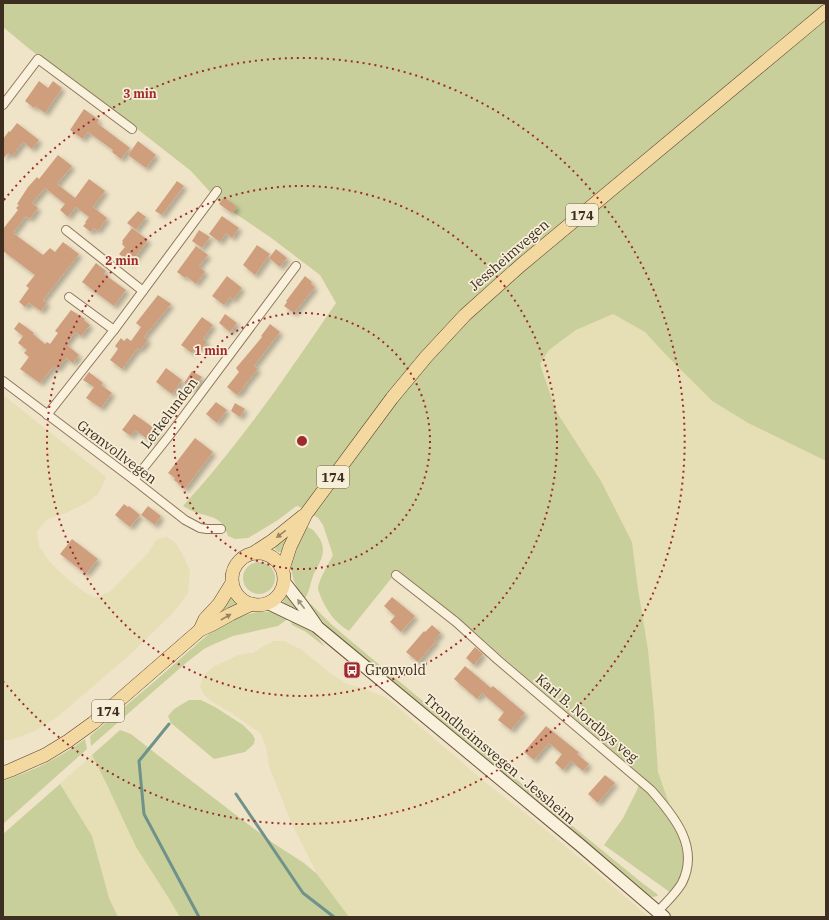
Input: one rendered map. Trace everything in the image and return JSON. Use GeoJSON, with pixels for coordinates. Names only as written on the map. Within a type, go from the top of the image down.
{"type":"FeatureCollection","features":[{"type":"Feature","properties":{"kind":"main road","name":"Jessheimvegen"},"geometry":{"type":"LineString","coordinates":[[283,576],[290,547],[306,514],[392,398],[426,357],[465,315],[521,265],[826,11]]}},
{"type":"Feature","properties":{"kind":"main road","name":"Jessheimvegen"},"geometry":{"type":"LineString","coordinates":[[256,552],[306,514]]}},
{"type":"Feature","properties":{"kind":"main road"},"geometry":{"type":"LineString","coordinates":[[256,552],[272,556],[278,562],[283,576]]}},
{"type":"Feature","properties":{"kind":"main road","name":"174"},"geometry":{"type":"LineString","coordinates":[[200,630],[205,619],[219,604],[232,583],[233,569],[237,563],[248,554],[256,552]]}},
{"type":"Feature","properties":{"kind":"main road","name":"174"},"geometry":{"type":"LineString","coordinates":[[3,773],[45,755],[68,741],[104,714],[200,630],[252,604],[260,605],[274,600],[282,589],[283,576]]}},
{"type":"Feature","properties":{"kind":"main road","name":"Trondheimsvegen - Jessheim"},"geometry":{"type":"LineString","coordinates":[[283,576],[316,626]]}},
{"type":"Feature","properties":{"kind":"main road"},"geometry":{"type":"LineString","coordinates":[[232,583],[234,590],[239,597],[245,602],[252,604]]}},
{"type":"Feature","properties":{"kind":"main road","name":"Trondheimsvegen - Jessheim"},"geometry":{"type":"LineString","coordinates":[[268,603],[316,626],[661,914]]}},
{"type":"Feature","properties":{"kind":"street"},"geometry":{"type":"LineString","coordinates":[[3,105],[38,58],[132,129]]}},
{"type":"Feature","properties":{"kind":"street"},"geometry":{"type":"LineString","coordinates":[[47,415],[114,330],[217,191]]}},
{"type":"Feature","properties":{"kind":"street"},"geometry":{"type":"LineString","coordinates":[[66,230],[143,291]]}},
{"type":"Feature","properties":{"kind":"street","name":"Lerkelunden"},"geometry":{"type":"LineString","coordinates":[[134,480],[169,436],[296,266]]}},
{"type":"Feature","properties":{"kind":"street"},"geometry":{"type":"LineString","coordinates":[[69,297],[114,330]]}},
{"type":"Feature","properties":{"kind":"street","name":"Grønvollvegen"},"geometry":{"type":"LineString","coordinates":[[3,381],[134,480],[184,520],[194,526],[206,529],[221,529]]}},
{"type":"Feature","properties":{"kind":"street","name":"Karl B. Nordbys veg"},"geometry":{"type":"LineString","coordinates":[[396,575],[456,622],[504,665],[651,790],[667,807],[681,830],[688,849],[688,863],[682,883],[661,914]]}},
{"type":"Feature","properties":{"kind":"shaded area"},"geometry":{"type":"Polygon","coordinates":[[[613,314],[645,332],[712,401],[748,423],[826,461],[826,917],[651,917],[671,893],[677,826],[658,772],[654,711],[632,542],[601,481],[556,411],[540,364],[549,350],[576,330],[613,314]]]}},
{"type":"Feature","properties":{"kind":"shaded area"},"geometry":{"type":"Polygon","coordinates":[[[3,395],[106,477],[99,493],[88,502],[66,513],[48,519],[37,531],[39,546],[49,561],[63,575],[84,592],[95,598],[111,591],[148,553],[157,539],[166,537],[175,542],[190,571],[188,593],[172,614],[126,658],[56,718],[35,731],[11,740],[3,740],[3,395]]]}},
{"type":"Feature","properties":{"kind":"shaded area"},"geometry":{"type":"Polygon","coordinates":[[[274,641],[284,641],[302,650],[326,670],[345,683],[387,698],[486,783],[534,820],[649,917],[349,917],[317,874],[290,820],[269,766],[266,746],[260,733],[230,712],[212,702],[204,695],[200,686],[203,676],[213,667],[238,655],[253,653],[274,641]]]}},
{"type":"Feature","properties":{"kind":"shaded area"},"geometry":{"type":"Polygon","coordinates":[[[92,755],[109,790],[180,917],[118,917],[60,784],[92,755]]]}},
{"type":"Feature","properties":{"kind":"green space"},"geometry":{"type":"Polygon","coordinates":[[[3,3],[826,3],[826,461],[748,423],[712,401],[645,332],[613,314],[576,330],[549,350],[540,364],[556,411],[601,481],[632,542],[648,650],[658,772],[677,826],[686,869],[671,893],[604,845],[623,818],[637,790],[642,776],[477,634],[398,570],[349,631],[339,624],[332,616],[325,606],[318,590],[318,586],[333,555],[323,525],[318,518],[298,506],[248,538],[235,539],[228,536],[226,529],[216,519],[194,512],[183,506],[242,435],[284,379],[336,303],[320,275],[270,237],[221,204],[191,171],[127,121],[75,84],[3,27],[3,3]]]}},
{"type":"Feature","properties":{"kind":"green space"},"geometry":{"type":"Polygon","coordinates":[[[306,526],[313,530],[321,541],[323,551],[304,600],[292,575],[291,564],[292,558],[306,526]]]}},
{"type":"Feature","properties":{"kind":"green space"},"geometry":{"type":"Polygon","coordinates":[[[293,531],[283,552],[277,551],[275,549],[276,545],[293,531]]]}},
{"type":"Feature","properties":{"kind":"green space"},"geometry":{"type":"Polygon","coordinates":[[[259,562],[265,563],[272,569],[275,578],[274,584],[268,591],[259,594],[253,593],[246,587],[243,578],[244,572],[250,565],[259,562]]]}},
{"type":"Feature","properties":{"kind":"green space"},"geometry":{"type":"Polygon","coordinates":[[[288,596],[297,606],[293,610],[283,602],[284,598],[288,596]]]}},
{"type":"Feature","properties":{"kind":"green space"},"geometry":{"type":"Polygon","coordinates":[[[231,598],[236,601],[236,605],[219,615],[221,610],[231,598]]]}},
{"type":"Feature","properties":{"kind":"green space"},"geometry":{"type":"Polygon","coordinates":[[[311,604],[351,641],[658,896],[653,897],[648,895],[337,635],[323,622],[310,606],[311,604]]]}},
{"type":"Feature","properties":{"kind":"green space"},"geometry":{"type":"Polygon","coordinates":[[[257,612],[271,612],[289,618],[278,626],[233,636],[204,649],[187,662],[91,746],[90,736],[205,637],[230,622],[257,612]]]}},
{"type":"Feature","properties":{"kind":"green space"},"geometry":{"type":"Polygon","coordinates":[[[292,621],[311,631],[325,647],[306,632],[292,625],[292,621]]]}},
{"type":"Feature","properties":{"kind":"green space"},"geometry":{"type":"Polygon","coordinates":[[[189,700],[201,700],[243,725],[255,739],[254,744],[245,752],[214,759],[171,723],[168,716],[174,709],[189,700]]]}},
{"type":"Feature","properties":{"kind":"green space"},"geometry":{"type":"Polygon","coordinates":[[[120,730],[131,734],[273,843],[304,863],[317,874],[349,917],[180,917],[136,847],[92,755],[120,730]]]}},
{"type":"Feature","properties":{"kind":"green space"},"geometry":{"type":"Polygon","coordinates":[[[85,739],[87,749],[3,824],[3,781],[46,763],[85,739]]]}},
{"type":"Feature","properties":{"kind":"green space"},"geometry":{"type":"Polygon","coordinates":[[[60,784],[92,836],[109,898],[118,917],[3,917],[3,834],[60,784]]]}},
{"type":"Feature","properties":{"kind":"building"},"geometry":{"type":"Polygon","coordinates":[[[39,81],[48,88],[53,81],[62,88],[45,113],[35,106],[34,108],[25,101],[39,81]]]}},
{"type":"Feature","properties":{"kind":"building"},"geometry":{"type":"Polygon","coordinates":[[[84,109],[99,120],[97,123],[130,148],[121,159],[112,152],[113,150],[88,132],[83,139],[70,130],[84,109]]]}},
{"type":"Feature","properties":{"kind":"building"},"geometry":{"type":"Polygon","coordinates":[[[17,123],[39,140],[32,149],[23,142],[12,156],[8,153],[3,159],[3,139],[17,123]]]}},
{"type":"Feature","properties":{"kind":"building"},"geometry":{"type":"Polygon","coordinates":[[[138,141],[156,155],[146,168],[128,155],[138,141]]]}},
{"type":"Feature","properties":{"kind":"building"},"geometry":{"type":"Polygon","coordinates":[[[58,155],[72,166],[57,184],[75,198],[89,179],[105,191],[93,207],[107,218],[98,231],[94,228],[91,232],[83,226],[89,217],[76,207],[68,217],[60,210],[65,204],[45,188],[32,203],[38,208],[30,219],[26,216],[13,233],[43,255],[50,248],[55,252],[63,242],[79,254],[43,300],[47,303],[41,311],[29,303],[25,307],[19,302],[29,288],[26,286],[35,275],[3,251],[3,229],[18,210],[16,208],[19,205],[17,204],[28,187],[37,177],[39,179],[58,155]]]}},
{"type":"Feature","properties":{"kind":"building"},"geometry":{"type":"Polygon","coordinates":[[[177,181],[184,186],[162,215],[155,211],[177,181]]]}},
{"type":"Feature","properties":{"kind":"building"},"geometry":{"type":"Polygon","coordinates":[[[224,197],[237,207],[232,213],[219,204],[224,197]]]}},
{"type":"Feature","properties":{"kind":"building"},"geometry":{"type":"Polygon","coordinates":[[[138,211],[146,217],[136,230],[127,223],[138,211]]]}},
{"type":"Feature","properties":{"kind":"building"},"geometry":{"type":"Polygon","coordinates":[[[222,216],[239,228],[232,238],[226,233],[220,242],[209,234],[222,216]]]}},
{"type":"Feature","properties":{"kind":"building"},"geometry":{"type":"Polygon","coordinates":[[[132,228],[148,240],[131,263],[119,254],[125,247],[122,244],[122,241],[132,228]]]}},
{"type":"Feature","properties":{"kind":"building"},"geometry":{"type":"Polygon","coordinates":[[[199,230],[210,237],[202,248],[192,241],[199,230]]]}},
{"type":"Feature","properties":{"kind":"building"},"geometry":{"type":"Polygon","coordinates":[[[257,245],[270,254],[255,275],[243,265],[257,245]]]}},
{"type":"Feature","properties":{"kind":"building"},"geometry":{"type":"Polygon","coordinates":[[[196,246],[208,255],[199,266],[205,272],[196,284],[186,276],[185,278],[177,272],[196,246]]]}},
{"type":"Feature","properties":{"kind":"building"},"geometry":{"type":"Polygon","coordinates":[[[276,249],[287,258],[280,267],[269,258],[276,249]]]}},
{"type":"Feature","properties":{"kind":"building"},"geometry":{"type":"Polygon","coordinates":[[[96,263],[106,271],[104,274],[126,290],[114,306],[82,282],[96,263]]]}},
{"type":"Feature","properties":{"kind":"building"},"geometry":{"type":"Polygon","coordinates":[[[227,276],[242,288],[233,300],[230,297],[224,305],[212,296],[227,276]]]}},
{"type":"Feature","properties":{"kind":"building"},"geometry":{"type":"Polygon","coordinates":[[[305,276],[315,287],[294,313],[284,306],[287,302],[286,301],[305,276]]]}},
{"type":"Feature","properties":{"kind":"building"},"geometry":{"type":"Polygon","coordinates":[[[158,295],[171,304],[144,337],[148,340],[140,350],[138,348],[122,369],[110,360],[118,349],[115,346],[121,338],[124,341],[127,338],[131,341],[141,327],[136,323],[158,295]]]}},
{"type":"Feature","properties":{"kind":"building"},"geometry":{"type":"Polygon","coordinates":[[[71,310],[85,319],[84,320],[90,325],[81,336],[75,332],[66,344],[79,355],[73,363],[66,358],[57,369],[54,366],[40,383],[20,369],[29,357],[24,353],[27,350],[18,343],[23,336],[14,329],[19,322],[34,333],[33,334],[45,344],[47,342],[50,344],[58,333],[55,331],[71,310]]]}},
{"type":"Feature","properties":{"kind":"building"},"geometry":{"type":"Polygon","coordinates":[[[225,314],[237,323],[230,332],[219,323],[225,314]]]}},
{"type":"Feature","properties":{"kind":"building"},"geometry":{"type":"Polygon","coordinates":[[[202,317],[213,325],[203,339],[207,342],[201,349],[197,346],[192,353],[181,345],[202,317]]]}},
{"type":"Feature","properties":{"kind":"building"},"geometry":{"type":"Polygon","coordinates":[[[270,324],[280,332],[254,366],[258,369],[237,395],[227,387],[239,372],[236,368],[262,337],[261,336],[270,324]]]}},
{"type":"Feature","properties":{"kind":"building"},"geometry":{"type":"Polygon","coordinates":[[[166,368],[182,380],[172,394],[156,382],[166,368]]]}},
{"type":"Feature","properties":{"kind":"building"},"geometry":{"type":"Polygon","coordinates":[[[192,371],[202,377],[193,389],[184,383],[192,371]]]}},
{"type":"Feature","properties":{"kind":"building"},"geometry":{"type":"Polygon","coordinates":[[[89,372],[103,383],[101,385],[112,393],[101,408],[86,398],[94,387],[83,380],[89,372]]]}},
{"type":"Feature","properties":{"kind":"building"},"geometry":{"type":"Polygon","coordinates":[[[216,402],[227,410],[217,423],[206,414],[216,402]]]}},
{"type":"Feature","properties":{"kind":"building"},"geometry":{"type":"Polygon","coordinates":[[[235,403],[245,409],[240,417],[231,411],[235,403]]]}},
{"type":"Feature","properties":{"kind":"building"},"geometry":{"type":"Polygon","coordinates":[[[134,414],[158,431],[150,441],[135,430],[131,436],[122,430],[134,414]]]}},
{"type":"Feature","properties":{"kind":"building"},"geometry":{"type":"Polygon","coordinates":[[[195,438],[213,452],[185,489],[168,473],[195,438]]]}},
{"type":"Feature","properties":{"kind":"building"},"geometry":{"type":"Polygon","coordinates":[[[124,504],[140,515],[130,527],[115,515],[124,504]]]}},
{"type":"Feature","properties":{"kind":"building"},"geometry":{"type":"Polygon","coordinates":[[[148,506],[161,516],[155,525],[141,515],[148,506]]]}},
{"type":"Feature","properties":{"kind":"building"},"geometry":{"type":"Polygon","coordinates":[[[72,539],[98,559],[86,574],[60,554],[72,539]]]}},
{"type":"Feature","properties":{"kind":"building"},"geometry":{"type":"Polygon","coordinates":[[[392,597],[415,616],[401,632],[390,622],[395,616],[384,606],[392,597]]]}},
{"type":"Feature","properties":{"kind":"building"},"geometry":{"type":"Polygon","coordinates":[[[432,625],[441,633],[418,662],[406,652],[424,631],[425,632],[432,625]]]}},
{"type":"Feature","properties":{"kind":"building"},"geometry":{"type":"Polygon","coordinates":[[[475,647],[483,654],[474,665],[466,658],[475,647]]]}},
{"type":"Feature","properties":{"kind":"building"},"geometry":{"type":"Polygon","coordinates":[[[465,666],[491,688],[493,686],[525,713],[511,730],[498,720],[504,712],[482,693],[477,699],[454,679],[465,666]]]}},
{"type":"Feature","properties":{"kind":"building"},"geometry":{"type":"Polygon","coordinates":[[[546,726],[579,752],[577,754],[589,764],[583,771],[571,761],[563,770],[555,763],[562,754],[549,743],[534,760],[524,752],[546,726]]]}},
{"type":"Feature","properties":{"kind":"building"},"geometry":{"type":"Polygon","coordinates":[[[605,775],[615,783],[598,803],[588,794],[605,775]]]}},
{"type":"Feature","properties":{"kind":"waterway"},"geometry":{"type":"LineString","coordinates":[[169,724],[139,761],[144,814],[199,917]]}},
{"type":"Feature","properties":{"kind":"waterway"},"geometry":{"type":"LineString","coordinates":[[236,794],[303,893],[334,917]]}},
{"type":"Feature","properties":{"kind":"place","name":"Grønvold"},"geometry":{"type":"Point","coordinates":[352,670]}}]}
